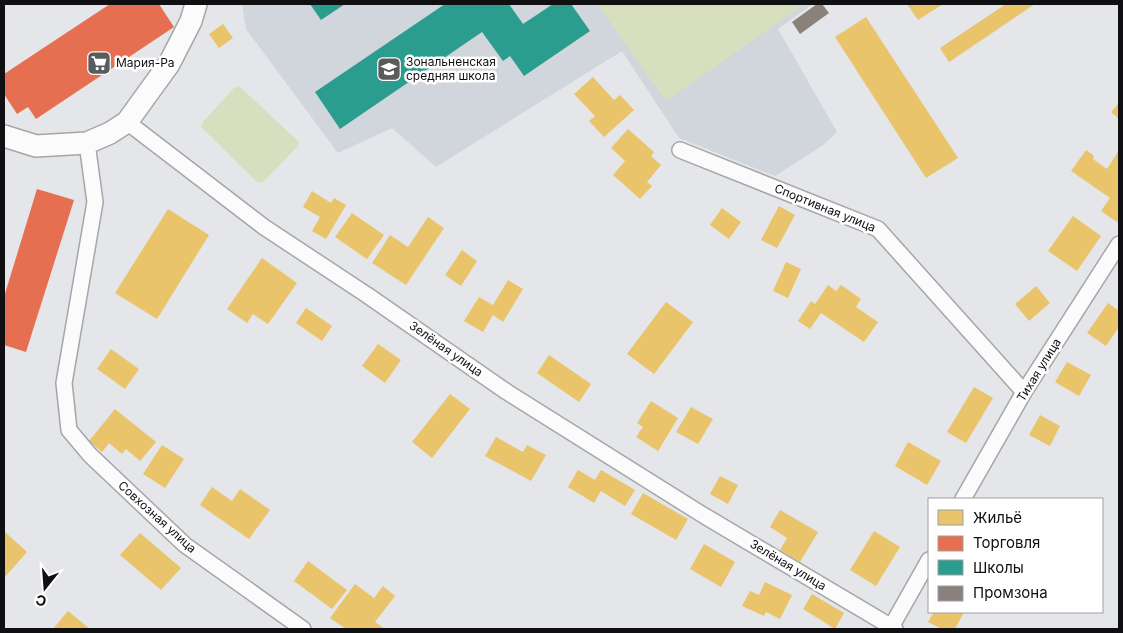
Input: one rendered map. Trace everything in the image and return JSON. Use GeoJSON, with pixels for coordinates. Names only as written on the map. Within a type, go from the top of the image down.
{"type":"FeatureCollection","features":[{"type":"Feature","properties":{"kind":"street"},"geometry":{"type":"LineString","coordinates":[[4,136],[36,146],[87,143],[110,133],[127,122],[168,64],[191,21],[196,4]]}},
{"type":"Feature","properties":{"kind":"street","name":"Зелёная улица"},"geometry":{"type":"LineString","coordinates":[[127,122],[264,227],[367,295],[507,392],[892,629]]}},
{"type":"Feature","properties":{"kind":"street","name":"Совхозная улица"},"geometry":{"type":"LineString","coordinates":[[87,143],[95,202],[64,383],[69,430],[90,455],[185,545],[302,629]]}},
{"type":"Feature","properties":{"kind":"street","name":"Спортивная улица"},"geometry":{"type":"LineString","coordinates":[[680,150],[878,229],[1024,392]]}},
{"type":"Feature","properties":{"kind":"street","name":"Тихая улица"},"geometry":{"type":"LineString","coordinates":[[964,498],[1024,392],[1119,244]]}},
{"type":"Feature","properties":{"kind":"street"},"geometry":{"type":"LineString","coordinates":[[892,629],[928,562]]}},
{"type":"Feature","properties":{"kind":"shaded area"},"geometry":{"type":"Polygon","coordinates":[[[242,4],[813,4],[778,29],[837,132],[822,146],[775,176],[679,138],[622,51],[436,167],[392,128],[338,153],[246,29],[242,4]]]}},
{"type":"Feature","properties":{"kind":"green space"},"geometry":{"type":"Polygon","coordinates":[[[597,4],[796,4],[799,8],[666,101],[597,4]]]}},
{"type":"Feature","properties":{"kind":"green space"},"geometry":{"type":"Polygon","coordinates":[[[239,86],[299,142],[298,146],[262,183],[257,182],[201,127],[202,123],[234,88],[239,86]]]}},
{"type":"Feature","properties":{"kind":"building: Жильё"},"geometry":{"type":"Polygon","coordinates":[[[907,4],[943,4],[918,20],[907,4]]]}},
{"type":"Feature","properties":{"kind":"building: Жильё"},"geometry":{"type":"Polygon","coordinates":[[[1006,4],[1035,4],[949,62],[940,48],[1006,4]]]}},
{"type":"Feature","properties":{"kind":"building: Жильё"},"geometry":{"type":"Polygon","coordinates":[[[866,17],[958,158],[926,178],[835,37],[866,17]]]}},
{"type":"Feature","properties":{"kind":"building: Жильё"},"geometry":{"type":"Polygon","coordinates":[[[223,24],[233,38],[219,48],[209,34],[223,24]]]}},
{"type":"Feature","properties":{"kind":"building: Жильё"},"geometry":{"type":"Polygon","coordinates":[[[593,77],[614,100],[620,95],[634,110],[604,137],[589,121],[595,116],[574,94],[593,77]]]}},
{"type":"Feature","properties":{"kind":"building: Жильё"},"geometry":{"type":"Polygon","coordinates":[[[1119,103],[1119,119],[1111,112],[1119,103]]]}},
{"type":"Feature","properties":{"kind":"building: Жильё"},"geometry":{"type":"Polygon","coordinates":[[[628,129],[654,152],[651,156],[661,165],[647,182],[652,186],[640,199],[613,175],[625,161],[611,148],[628,129]]]}},
{"type":"Feature","properties":{"kind":"building: Жильё"},"geometry":{"type":"Polygon","coordinates":[[[1086,150],[1094,156],[1093,159],[1107,169],[1119,150],[1119,220],[1117,222],[1101,211],[1110,198],[1071,171],[1086,150]]]}},
{"type":"Feature","properties":{"kind":"building: Жильё"},"geometry":{"type":"Polygon","coordinates":[[[312,191],[331,203],[334,198],[346,205],[326,239],[312,231],[320,217],[303,207],[312,191]]]}},
{"type":"Feature","properties":{"kind":"building: Жильё"},"geometry":{"type":"Polygon","coordinates":[[[779,206],[795,215],[777,248],[761,240],[779,206]]]}},
{"type":"Feature","properties":{"kind":"building: Жильё"},"geometry":{"type":"Polygon","coordinates":[[[722,208],[741,222],[729,239],[710,225],[722,208]]]}},
{"type":"Feature","properties":{"kind":"building: Жильё"},"geometry":{"type":"Polygon","coordinates":[[[168,209],[209,235],[157,319],[115,293],[168,209]]]}},
{"type":"Feature","properties":{"kind":"building: Жильё"},"geometry":{"type":"Polygon","coordinates":[[[352,213],[384,235],[367,259],[335,237],[352,213]]]}},
{"type":"Feature","properties":{"kind":"building: Жильё"},"geometry":{"type":"Polygon","coordinates":[[[1073,216],[1101,236],[1077,271],[1048,251],[1073,216]]]}},
{"type":"Feature","properties":{"kind":"building: Жильё"},"geometry":{"type":"Polygon","coordinates":[[[428,217],[444,228],[406,285],[372,263],[390,235],[408,247],[428,217]]]}},
{"type":"Feature","properties":{"kind":"building: Жильё"},"geometry":{"type":"Polygon","coordinates":[[[462,250],[477,261],[461,286],[445,275],[462,250]]]}},
{"type":"Feature","properties":{"kind":"building: Жильё"},"geometry":{"type":"Polygon","coordinates":[[[262,258],[297,283],[268,324],[253,314],[247,323],[227,309],[262,258]]]}},
{"type":"Feature","properties":{"kind":"building: Жильё"},"geometry":{"type":"Polygon","coordinates":[[[786,262],[801,269],[788,298],[773,291],[786,262]]]}},
{"type":"Feature","properties":{"kind":"building: Жильё"},"geometry":{"type":"Polygon","coordinates":[[[508,280],[523,289],[503,322],[493,315],[483,332],[464,321],[479,297],[493,305],[508,280]]]}},
{"type":"Feature","properties":{"kind":"building: Жильё"},"geometry":{"type":"Polygon","coordinates":[[[828,285],[836,291],[841,285],[861,299],[856,307],[878,322],[864,342],[821,313],[810,329],[798,321],[811,301],[815,304],[828,285]]]}},
{"type":"Feature","properties":{"kind":"building: Жильё"},"geometry":{"type":"Polygon","coordinates":[[[1036,286],[1050,303],[1029,321],[1015,304],[1036,286]]]}},
{"type":"Feature","properties":{"kind":"building: Жильё"},"geometry":{"type":"Polygon","coordinates":[[[666,302],[693,322],[654,374],[627,354],[666,302]]]}},
{"type":"Feature","properties":{"kind":"building: Жильё"},"geometry":{"type":"Polygon","coordinates":[[[1108,303],[1119,311],[1119,327],[1106,346],[1087,333],[1108,303]]]}},
{"type":"Feature","properties":{"kind":"building: Жильё"},"geometry":{"type":"Polygon","coordinates":[[[306,308],[332,326],[322,341],[296,323],[306,308]]]}},
{"type":"Feature","properties":{"kind":"building: Жильё"},"geometry":{"type":"Polygon","coordinates":[[[378,344],[401,360],[385,383],[362,366],[378,344]]]}},
{"type":"Feature","properties":{"kind":"building: Жильё"},"geometry":{"type":"Polygon","coordinates":[[[111,349],[139,369],[125,389],[97,369],[111,349]]]}},
{"type":"Feature","properties":{"kind":"building: Жильё"},"geometry":{"type":"Polygon","coordinates":[[[549,355],[591,384],[579,402],[537,373],[549,355]]]}},
{"type":"Feature","properties":{"kind":"building: Жильё"},"geometry":{"type":"Polygon","coordinates":[[[1067,362],[1091,375],[1079,396],[1055,382],[1067,362]]]}},
{"type":"Feature","properties":{"kind":"building: Жильё"},"geometry":{"type":"Polygon","coordinates":[[[974,387],[993,398],[966,443],[947,432],[974,387]]]}},
{"type":"Feature","properties":{"kind":"building: Жильё"},"geometry":{"type":"Polygon","coordinates":[[[450,394],[470,409],[432,458],[412,442],[450,394]]]}},
{"type":"Feature","properties":{"kind":"building: Жильё"},"geometry":{"type":"Polygon","coordinates":[[[651,401],[678,418],[658,451],[636,437],[643,427],[637,423],[651,401]]]}},
{"type":"Feature","properties":{"kind":"building: Жильё"},"geometry":{"type":"Polygon","coordinates":[[[691,407],[713,419],[698,444],[676,432],[691,407]]]}},
{"type":"Feature","properties":{"kind":"building: Жильё"},"geometry":{"type":"Polygon","coordinates":[[[115,409],[156,442],[140,461],[126,449],[122,454],[109,443],[102,452],[89,441],[115,409]]]}},
{"type":"Feature","properties":{"kind":"building: Жильё"},"geometry":{"type":"Polygon","coordinates":[[[1040,415],[1060,426],[1050,446],[1029,435],[1040,415]]]}},
{"type":"Feature","properties":{"kind":"building: Жильё"},"geometry":{"type":"Polygon","coordinates":[[[496,437],[523,452],[527,445],[546,455],[531,481],[485,456],[496,437]]]}},
{"type":"Feature","properties":{"kind":"building: Жильё"},"geometry":{"type":"Polygon","coordinates":[[[908,442],[941,461],[927,485],[895,466],[908,442]]]}},
{"type":"Feature","properties":{"kind":"building: Жильё"},"geometry":{"type":"Polygon","coordinates":[[[162,445],[184,459],[165,488],[143,474],[162,445]]]}},
{"type":"Feature","properties":{"kind":"building: Жильё"},"geometry":{"type":"Polygon","coordinates":[[[578,470],[595,480],[601,470],[635,490],[625,506],[601,491],[594,503],[568,487],[578,470]]]}},
{"type":"Feature","properties":{"kind":"building: Жильё"},"geometry":{"type":"Polygon","coordinates":[[[720,476],[738,485],[728,504],[710,494],[720,476]]]}},
{"type":"Feature","properties":{"kind":"building: Жильё"},"geometry":{"type":"Polygon","coordinates":[[[212,487],[232,501],[240,489],[270,510],[249,539],[200,505],[212,487]]]}},
{"type":"Feature","properties":{"kind":"building: Жильё"},"geometry":{"type":"Polygon","coordinates":[[[643,493],[688,519],[676,540],[631,514],[643,493]]]}},
{"type":"Feature","properties":{"kind":"building: Жильё"},"geometry":{"type":"Polygon","coordinates":[[[780,510],[818,532],[800,562],[780,550],[787,538],[770,527],[780,510]]]}},
{"type":"Feature","properties":{"kind":"building: Жильё"},"geometry":{"type":"Polygon","coordinates":[[[4,531],[27,552],[4,578],[4,531]]]}},
{"type":"Feature","properties":{"kind":"building: Жильё"},"geometry":{"type":"Polygon","coordinates":[[[874,531],[900,547],[876,586],[850,570],[874,531]]]}},
{"type":"Feature","properties":{"kind":"building: Жильё"},"geometry":{"type":"Polygon","coordinates":[[[140,533],[181,568],[161,590],[120,555],[140,533]]]}},
{"type":"Feature","properties":{"kind":"building: Жильё"},"geometry":{"type":"Polygon","coordinates":[[[704,544],[735,562],[721,587],[690,569],[704,544]]]}},
{"type":"Feature","properties":{"kind":"building: Жильё"},"geometry":{"type":"Polygon","coordinates":[[[308,561],[347,590],[332,609],[294,581],[308,561]]]}},
{"type":"Feature","properties":{"kind":"building: Жильё"},"geometry":{"type":"Polygon","coordinates":[[[765,582],[792,595],[780,619],[766,612],[764,616],[742,606],[750,591],[759,595],[765,582]]]}},
{"type":"Feature","properties":{"kind":"building: Жильё"},"geometry":{"type":"Polygon","coordinates":[[[355,584],[374,598],[383,586],[395,596],[375,622],[385,629],[346,629],[330,618],[355,584]]]}},
{"type":"Feature","properties":{"kind":"building: Жильё"},"geometry":{"type":"Polygon","coordinates":[[[812,594],[844,613],[835,629],[803,609],[812,594]]]}},
{"type":"Feature","properties":{"kind":"building: Жильё"},"geometry":{"type":"Polygon","coordinates":[[[68,611],[90,629],[53,629],[68,611]]]}},
{"type":"Feature","properties":{"kind":"building: Жильё"},"geometry":{"type":"Polygon","coordinates":[[[933,613],[963,613],[955,629],[942,629],[928,622],[933,613]]]}},
{"type":"Feature","properties":{"kind":"building: Торговля"},"geometry":{"type":"Polygon","coordinates":[[[110,4],[159,4],[174,27],[36,119],[28,107],[17,114],[4,94],[4,74],[110,4]]]}},
{"type":"Feature","properties":{"kind":"building: Торговля"},"geometry":{"type":"Polygon","coordinates":[[[37,189],[74,200],[26,352],[4,345],[4,297],[37,189]]]}},
{"type":"Feature","properties":{"kind":"building: Школы"},"geometry":{"type":"Polygon","coordinates":[[[310,4],[345,4],[321,20],[310,4]]]}},
{"type":"Feature","properties":{"kind":"building: Школы","name":"Зональненская средняя школа"},"geometry":{"type":"Polygon","coordinates":[[[445,4],[509,4],[523,24],[553,4],[571,4],[590,31],[524,76],[510,56],[503,61],[482,32],[340,129],[315,92],[445,4]]]}},
{"type":"Feature","properties":{"kind":"building: Промзона"},"geometry":{"type":"Polygon","coordinates":[[[817,4],[822,4],[829,13],[800,34],[792,22],[817,4]]]}},
{"type":"Feature","properties":{"kind":"place","name":"Мария-Ра"},"geometry":{"type":"Point","coordinates":[99,63]}},
{"type":"Feature","properties":{"kind":"place","name":"Зональненская средняя школа"},"geometry":{"type":"Point","coordinates":[389,69]}}]}
